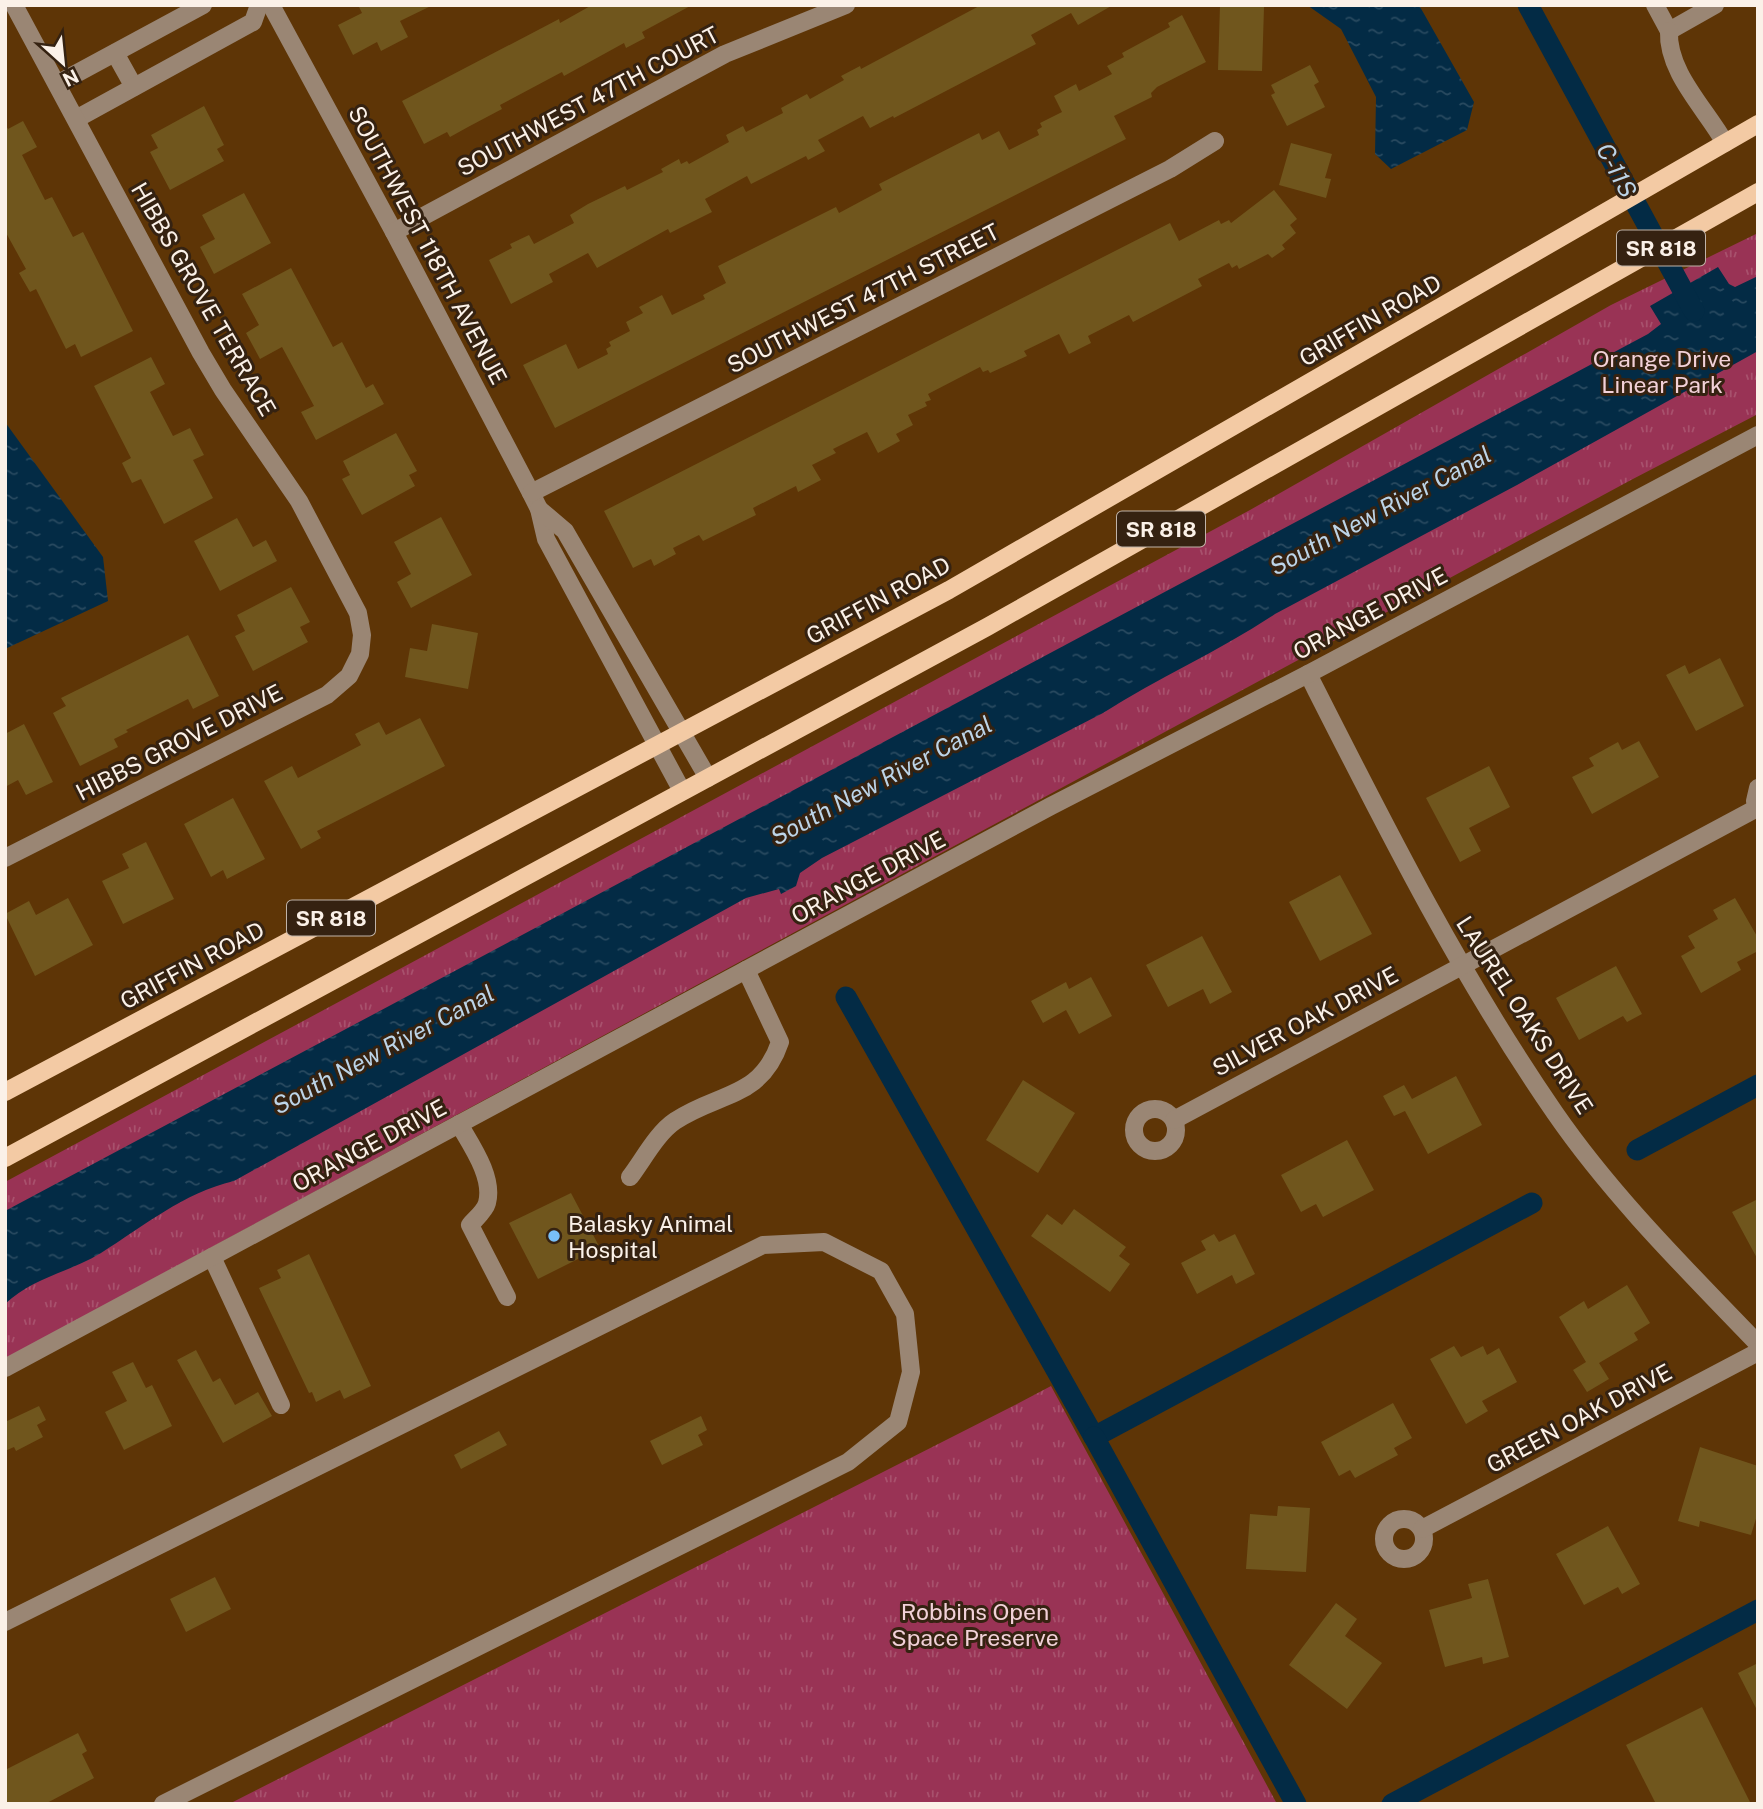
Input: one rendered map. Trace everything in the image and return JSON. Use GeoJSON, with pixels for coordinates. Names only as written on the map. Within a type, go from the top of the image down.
{"type":"FeatureCollection","features":[{"type":"Feature","properties":{"kind":"main road","name":"GRIFFIN ROAD"},"geometry":{"type":"LineString","coordinates":[[5,1092],[949,590],[1758,124]]}},
{"type":"Feature","properties":{"kind":"main road","name":"SR 818"},"geometry":{"type":"LineString","coordinates":[[5,1157],[987,627],[1758,192]]}},
{"type":"Feature","properties":{"kind":"street","name":"HIBBS GROVE TERRACE"},"geometry":{"type":"LineString","coordinates":[[14,5],[207,362],[299,501],[361,623],[360,654]]}},
{"type":"Feature","properties":{"kind":"street"},"geometry":{"type":"LineString","coordinates":[[57,84],[203,5]]}},
{"type":"Feature","properties":{"kind":"street"},"geometry":{"type":"LineString","coordinates":[[76,119],[253,22],[259,5]]}},
{"type":"Feature","properties":{"kind":"street","name":"SOUTHWEST 118TH AVENUE"},"geometry":{"type":"LineString","coordinates":[[271,5],[535,501],[546,539],[682,791]]}},
{"type":"Feature","properties":{"kind":"street","name":"SOUTHWEST 47TH COURT"},"geometry":{"type":"LineString","coordinates":[[394,232],[725,54],[846,5]]}},
{"type":"Feature","properties":{"kind":"street"},"geometry":{"type":"LineString","coordinates":[[1655,5],[1669,30],[1668,42],[1679,69],[1725,143]]}},
{"type":"Feature","properties":{"kind":"street"},"geometry":{"type":"LineString","coordinates":[[1669,30],[1716,5]]}},
{"type":"Feature","properties":{"kind":"street"},"geometry":{"type":"LineString","coordinates":[[115,52],[134,87]]}},
{"type":"Feature","properties":{"kind":"street","name":"SOUTHWEST 47TH STREET"},"geometry":{"type":"LineString","coordinates":[[535,501],[1158,176],[1215,141]]}},
{"type":"Feature","properties":{"kind":"street","name":"ORANGE DRIVE"},"geometry":{"type":"LineString","coordinates":[[5,1368],[1051,806],[1308,674],[1758,435]]}},
{"type":"Feature","properties":{"kind":"street","name":"SOUTHWEST 118TH AVENUE"},"geometry":{"type":"LineString","coordinates":[[535,501],[565,531],[708,778]]}},
{"type":"Feature","properties":{"kind":"street","name":"HIBBS GROVE DRIVE"},"geometry":{"type":"LineString","coordinates":[[5,858],[327,695],[349,676],[360,654]]}},
{"type":"Feature","properties":{"kind":"street","name":"LAUREL OAKS DRIVE"},"geometry":{"type":"LineString","coordinates":[[1308,674],[1460,966],[1556,1115],[1651,1232],[1758,1344]]}},
{"type":"Feature","properties":{"kind":"street"},"geometry":{"type":"LineString","coordinates":[[1757,808],[1758,788]]}},
{"type":"Feature","properties":{"kind":"street","name":"SILVER OAK DRIVE"},"geometry":{"type":"LineString","coordinates":[[1174,1120],[1757,808]]}},
{"type":"Feature","properties":{"kind":"street"},"geometry":{"type":"LineString","coordinates":[[630,1177],[672,1122],[754,1082],[772,1065],[780,1042],[746,970]]}},
{"type":"Feature","properties":{"kind":"street"},"geometry":{"type":"LineString","coordinates":[[459,1124],[486,1179],[488,1191],[487,1205],[470,1225],[507,1297]]}},
{"type":"Feature","properties":{"kind":"street"},"geometry":{"type":"LineString","coordinates":[[5,1622],[763,1245],[824,1242],[881,1271],[905,1314],[911,1372],[898,1422],[848,1462],[163,1804]]}},
{"type":"Feature","properties":{"kind":"street"},"geometry":{"type":"LineString","coordinates":[[212,1257],[281,1405]]}},
{"type":"Feature","properties":{"kind":"street","name":"GREEN OAK DRIVE"},"geometry":{"type":"LineString","coordinates":[[1422,1528],[1758,1352]]}},
{"type":"Feature","properties":{"kind":"green space","name":"Orange Drive Linear Park"},"geometry":{"type":"Polygon","coordinates":[[[1758,233],[1758,414],[1631,480],[5,1359],[5,1182],[1250,510],[1611,305],[1758,233]]]}},
{"type":"Feature","properties":{"kind":"green space","name":"Robbins Open Space Preserve"},"geometry":{"type":"Polygon","coordinates":[[[1051,1386],[1277,1804],[229,1804],[1015,1405],[1051,1386]]]}},
{"type":"Feature","properties":{"kind":"water"},"geometry":{"type":"Polygon","coordinates":[[[1307,5],[1419,5],[1474,102],[1467,130],[1391,169],[1375,154],[1376,97],[1341,29],[1307,5]]]}},
{"type":"Feature","properties":{"kind":"water","name":"South New River Canal"},"geometry":{"type":"Polygon","coordinates":[[[1718,267],[1729,284],[1735,287],[1758,276],[1758,351],[1517,485],[1275,614],[1103,713],[822,858],[800,873],[796,886],[781,894],[779,889],[746,898],[234,1181],[215,1186],[181,1202],[89,1260],[39,1281],[5,1304],[5,1211],[1648,334],[1661,324],[1650,306],[1718,267]]]}},
{"type":"Feature","properties":{"kind":"water"},"geometry":{"type":"Polygon","coordinates":[[[5,422],[103,557],[108,601],[5,649],[5,422]]]}},
{"type":"Feature","properties":{"kind":"building"},"geometry":{"type":"Polygon","coordinates":[[[358,5],[433,5],[400,21],[408,37],[381,51],[377,42],[353,55],[338,25],[362,13],[358,5]]]}},
{"type":"Feature","properties":{"kind":"building"},"geometry":{"type":"Polygon","coordinates":[[[592,5],[692,5],[642,32],[645,38],[626,48],[624,43],[564,76],[562,72],[500,105],[502,109],[450,137],[447,132],[424,144],[402,101],[559,19],[560,23],[592,5]]]}},
{"type":"Feature","properties":{"kind":"building"},"geometry":{"type":"Polygon","coordinates":[[[981,5],[1113,5],[1078,25],[1071,13],[1031,35],[1036,44],[894,118],[893,116],[870,128],[863,116],[818,140],[825,151],[808,160],[806,156],[751,184],[747,176],[705,199],[712,212],[670,233],[668,229],[597,268],[588,253],[549,274],[553,282],[511,304],[489,260],[512,248],[510,244],[529,235],[534,244],[574,223],[570,215],[588,204],[625,186],[627,190],[663,172],[661,169],[679,159],[681,164],[687,161],[689,164],[729,142],[726,135],[743,126],[746,132],[783,113],[781,108],[807,94],[810,99],[844,80],[841,76],[860,66],[861,69],[981,5]]]}},
{"type":"Feature","properties":{"kind":"building"},"geometry":{"type":"Polygon","coordinates":[[[1220,5],[1264,7],[1262,71],[1218,70],[1220,5]]]}},
{"type":"Feature","properties":{"kind":"building"},"geometry":{"type":"Polygon","coordinates":[[[1182,15],[1206,62],[1157,87],[1151,93],[1152,97],[1114,116],[1126,139],[555,428],[523,365],[566,344],[578,369],[608,354],[606,349],[611,346],[609,342],[630,331],[626,322],[643,313],[639,307],[662,295],[672,315],[705,299],[703,295],[726,283],[718,266],[836,207],[839,213],[882,190],[879,184],[979,133],[982,140],[999,131],[1009,150],[1039,135],[1037,130],[1042,127],[1040,123],[1062,112],[1054,96],[1076,84],[1079,91],[1112,74],[1107,66],[1124,57],[1122,53],[1170,27],[1168,23],[1182,15]]]}},
{"type":"Feature","properties":{"kind":"building"},"geometry":{"type":"Polygon","coordinates":[[[1310,65],[1319,82],[1314,85],[1325,107],[1287,126],[1271,95],[1275,93],[1271,85],[1310,65]]]}},
{"type":"Feature","properties":{"kind":"building"},"geometry":{"type":"Polygon","coordinates":[[[204,106],[224,145],[217,149],[224,161],[170,190],[150,152],[158,148],[151,135],[204,106]]]}},
{"type":"Feature","properties":{"kind":"building"},"geometry":{"type":"Polygon","coordinates":[[[23,121],[37,147],[22,155],[45,200],[52,197],[73,237],[83,232],[133,331],[81,357],[75,344],[66,349],[36,289],[30,292],[19,273],[26,269],[5,231],[5,124],[8,129],[23,121]]]}},
{"type":"Feature","properties":{"kind":"building"},"geometry":{"type":"Polygon","coordinates":[[[1291,143],[1332,154],[1325,178],[1331,179],[1326,198],[1279,185],[1291,143]]]}},
{"type":"Feature","properties":{"kind":"building"},"geometry":{"type":"Polygon","coordinates":[[[1274,190],[1297,219],[1290,225],[1296,233],[1282,245],[1285,249],[1272,258],[1268,254],[1239,269],[1237,265],[1232,268],[1229,263],[1198,279],[1202,286],[1133,322],[1129,315],[1088,336],[1091,343],[1069,354],[1059,334],[1024,351],[1027,356],[990,373],[988,370],[983,372],[980,367],[928,394],[931,400],[925,402],[927,406],[908,415],[913,425],[896,434],[900,441],[878,453],[867,432],[833,449],[836,453],[812,465],[821,480],[798,492],[796,486],[753,508],[756,515],[703,541],[699,535],[673,548],[676,554],[654,566],[651,559],[633,568],[604,511],[1170,223],[1179,241],[1219,220],[1221,224],[1229,220],[1231,223],[1274,190]]]}},
{"type":"Feature","properties":{"kind":"building"},"geometry":{"type":"Polygon","coordinates":[[[244,193],[271,243],[214,274],[200,247],[215,239],[202,215],[244,193]]]}},
{"type":"Feature","properties":{"kind":"building"},"geometry":{"type":"Polygon","coordinates":[[[291,268],[333,347],[342,342],[366,388],[373,384],[384,404],[316,440],[301,412],[314,406],[282,347],[260,359],[246,333],[259,325],[242,294],[291,268]]]}},
{"type":"Feature","properties":{"kind":"building"},"geometry":{"type":"Polygon","coordinates":[[[151,357],[165,384],[150,392],[173,436],[190,428],[204,455],[193,460],[213,498],[164,524],[141,479],[132,483],[122,463],[131,458],[94,386],[151,357]]]}},
{"type":"Feature","properties":{"kind":"building"},"geometry":{"type":"Polygon","coordinates":[[[396,433],[417,471],[409,475],[415,486],[362,515],[342,479],[350,475],[343,461],[396,433]]]}},
{"type":"Feature","properties":{"kind":"building"},"geometry":{"type":"Polygon","coordinates":[[[441,517],[472,575],[411,608],[397,582],[411,574],[394,542],[441,517]]]}},
{"type":"Feature","properties":{"kind":"building"},"geometry":{"type":"Polygon","coordinates":[[[237,518],[253,547],[266,540],[277,561],[220,591],[194,541],[237,518]]]}},
{"type":"Feature","properties":{"kind":"building"},"geometry":{"type":"Polygon","coordinates":[[[291,587],[310,622],[300,627],[308,642],[253,671],[235,636],[245,631],[237,615],[291,587]]]}},
{"type":"Feature","properties":{"kind":"building"},"geometry":{"type":"Polygon","coordinates":[[[432,624],[478,633],[468,689],[405,677],[410,648],[427,651],[432,624]]]}},
{"type":"Feature","properties":{"kind":"building"},"geometry":{"type":"Polygon","coordinates":[[[188,635],[219,696],[193,709],[188,699],[126,730],[128,732],[114,739],[118,747],[80,766],[53,713],[66,706],[61,698],[188,635]]]}},
{"type":"Feature","properties":{"kind":"building"},"geometry":{"type":"Polygon","coordinates":[[[1720,658],[1744,706],[1696,731],[1666,675],[1685,665],[1689,674],[1720,658]]]}},
{"type":"Feature","properties":{"kind":"building"},"geometry":{"type":"Polygon","coordinates":[[[420,718],[445,766],[317,831],[321,838],[301,849],[264,781],[292,766],[298,778],[361,745],[355,734],[379,722],[386,735],[420,718]]]}},
{"type":"Feature","properties":{"kind":"building"},"geometry":{"type":"Polygon","coordinates":[[[24,724],[53,782],[26,795],[18,780],[5,787],[5,734],[24,724]]]}},
{"type":"Feature","properties":{"kind":"building"},"geometry":{"type":"Polygon","coordinates":[[[1639,741],[1659,777],[1592,814],[1572,777],[1594,766],[1589,758],[1618,742],[1622,750],[1639,741]]]}},
{"type":"Feature","properties":{"kind":"building"},"geometry":{"type":"Polygon","coordinates":[[[1489,766],[1510,807],[1469,828],[1481,851],[1460,862],[1426,798],[1489,766]]]}},
{"type":"Feature","properties":{"kind":"building"},"geometry":{"type":"Polygon","coordinates":[[[233,798],[265,859],[227,879],[223,870],[211,877],[184,824],[233,798]]]}},
{"type":"Feature","properties":{"kind":"building"},"geometry":{"type":"Polygon","coordinates":[[[146,842],[174,899],[123,924],[102,881],[129,868],[122,854],[146,842]]]}},
{"type":"Feature","properties":{"kind":"building"},"geometry":{"type":"Polygon","coordinates":[[[1340,875],[1372,934],[1320,961],[1289,902],[1340,875]]]}},
{"type":"Feature","properties":{"kind":"building"},"geometry":{"type":"Polygon","coordinates":[[[68,898],[93,945],[35,976],[5,914],[29,901],[36,915],[68,898]]]}},
{"type":"Feature","properties":{"kind":"building"},"geometry":{"type":"Polygon","coordinates":[[[1735,898],[1758,938],[1758,951],[1737,962],[1741,970],[1701,993],[1681,956],[1695,948],[1688,936],[1718,919],[1713,910],[1735,898]]]}},
{"type":"Feature","properties":{"kind":"building"},"geometry":{"type":"Polygon","coordinates":[[[1202,936],[1232,992],[1210,1004],[1203,989],[1168,1007],[1146,965],[1202,936]]]}},
{"type":"Feature","properties":{"kind":"building"},"geometry":{"type":"Polygon","coordinates":[[[1616,966],[1642,1014],[1627,1022],[1623,1016],[1579,1040],[1556,998],[1616,966]]]}},
{"type":"Feature","properties":{"kind":"building"},"geometry":{"type":"Polygon","coordinates":[[[1091,977],[1112,1016],[1079,1034],[1066,1010],[1043,1023],[1031,1001],[1066,982],[1069,989],[1091,977]]]}},
{"type":"Feature","properties":{"kind":"building"},"geometry":{"type":"Polygon","coordinates":[[[1456,1076],[1482,1125],[1428,1154],[1405,1111],[1394,1116],[1383,1096],[1404,1085],[1412,1099],[1456,1076]]]}},
{"type":"Feature","properties":{"kind":"building"},"geometry":{"type":"Polygon","coordinates":[[[1023,1080],[1075,1113],[1038,1173],[986,1140],[1023,1080]]]}},
{"type":"Feature","properties":{"kind":"building"},"geometry":{"type":"Polygon","coordinates":[[[1347,1140],[1374,1190],[1323,1217],[1316,1204],[1301,1212],[1281,1175],[1347,1140]]]}},
{"type":"Feature","properties":{"kind":"building","name":"Balasky Animal Hospital"},"geometry":{"type":"Polygon","coordinates":[[[571,1193],[600,1248],[538,1279],[509,1223],[571,1193]]]}},
{"type":"Feature","properties":{"kind":"building"},"geometry":{"type":"Polygon","coordinates":[[[1758,1199],[1758,1260],[1732,1212],[1758,1199]]]}},
{"type":"Feature","properties":{"kind":"building"},"geometry":{"type":"Polygon","coordinates":[[[1074,1209],[1126,1247],[1119,1256],[1130,1264],[1110,1292],[1031,1236],[1047,1214],[1062,1225],[1074,1209]]]}},
{"type":"Feature","properties":{"kind":"building"},"geometry":{"type":"Polygon","coordinates":[[[1214,1234],[1219,1242],[1235,1234],[1255,1274],[1236,1284],[1232,1275],[1197,1294],[1181,1263],[1206,1250],[1201,1241],[1214,1234]]]}},
{"type":"Feature","properties":{"kind":"building"},"geometry":{"type":"Polygon","coordinates":[[[309,1254],[371,1386],[344,1399],[340,1390],[316,1402],[312,1392],[309,1393],[259,1288],[281,1278],[277,1270],[309,1254]]]}},
{"type":"Feature","properties":{"kind":"building"},"geometry":{"type":"Polygon","coordinates":[[[1627,1285],[1650,1323],[1634,1333],[1638,1340],[1599,1363],[1609,1379],[1587,1392],[1573,1370],[1586,1362],[1559,1317],[1584,1301],[1588,1309],[1627,1285]]]}},
{"type":"Feature","properties":{"kind":"building"},"geometry":{"type":"Polygon","coordinates":[[[1454,1346],[1461,1357],[1483,1346],[1487,1355],[1499,1348],[1517,1382],[1482,1401],[1488,1411],[1466,1424],[1430,1359],[1454,1346]]]}},
{"type":"Feature","properties":{"kind":"building"},"geometry":{"type":"Polygon","coordinates":[[[196,1350],[213,1382],[220,1378],[235,1405],[258,1392],[272,1416],[223,1443],[177,1360],[196,1350]]]}},
{"type":"Feature","properties":{"kind":"building"},"geometry":{"type":"Polygon","coordinates":[[[133,1362],[146,1388],[152,1385],[172,1426],[124,1450],[105,1412],[127,1401],[112,1372],[133,1362]]]}},
{"type":"Feature","properties":{"kind":"building"},"geometry":{"type":"Polygon","coordinates":[[[1393,1403],[1412,1438],[1394,1448],[1398,1455],[1355,1478],[1350,1470],[1339,1476],[1321,1442],[1393,1403]]]}},
{"type":"Feature","properties":{"kind":"building"},"geometry":{"type":"Polygon","coordinates":[[[39,1406],[46,1420],[37,1425],[43,1437],[16,1451],[14,1447],[5,1451],[5,1422],[39,1406]]]}},
{"type":"Feature","properties":{"kind":"building"},"geometry":{"type":"Polygon","coordinates":[[[701,1416],[707,1430],[698,1435],[703,1445],[662,1465],[650,1441],[701,1416]]]}},
{"type":"Feature","properties":{"kind":"building"},"geometry":{"type":"Polygon","coordinates":[[[499,1431],[507,1445],[461,1469],[454,1455],[499,1431]]]}},
{"type":"Feature","properties":{"kind":"building"},"geometry":{"type":"Polygon","coordinates":[[[1700,1447],[1758,1466],[1758,1512],[1751,1535],[1700,1521],[1699,1527],[1678,1521],[1700,1447]]]}},
{"type":"Feature","properties":{"kind":"building"},"geometry":{"type":"Polygon","coordinates":[[[1278,1506],[1310,1508],[1306,1572],[1246,1569],[1250,1514],[1277,1516],[1278,1506]]]}},
{"type":"Feature","properties":{"kind":"building"},"geometry":{"type":"Polygon","coordinates":[[[1608,1526],[1640,1584],[1622,1594],[1618,1587],[1584,1605],[1556,1554],[1608,1526]]]}},
{"type":"Feature","properties":{"kind":"building"},"geometry":{"type":"Polygon","coordinates":[[[215,1577],[231,1609],[186,1632],[170,1599],[215,1577]]]}},
{"type":"Feature","properties":{"kind":"building"},"geometry":{"type":"Polygon","coordinates":[[[1488,1579],[1509,1657],[1483,1664],[1482,1657],[1445,1667],[1429,1610],[1472,1598],[1468,1584],[1488,1579]]]}},
{"type":"Feature","properties":{"kind":"building"},"geometry":{"type":"Polygon","coordinates":[[[1336,1603],[1357,1619],[1345,1636],[1382,1663],[1347,1709],[1289,1665],[1336,1603]]]}},
{"type":"Feature","properties":{"kind":"building"},"geometry":{"type":"Polygon","coordinates":[[[1758,1663],[1758,1712],[1738,1673],[1758,1663]]]}},
{"type":"Feature","properties":{"kind":"building"},"geometry":{"type":"Polygon","coordinates":[[[1702,1707],[1751,1804],[1656,1804],[1626,1745],[1702,1707]]]}},
{"type":"Feature","properties":{"kind":"building"},"geometry":{"type":"Polygon","coordinates":[[[78,1733],[87,1751],[82,1754],[94,1778],[45,1804],[5,1804],[5,1770],[78,1733]]]}},
{"type":"Feature","properties":{"kind":"waterway","name":"C-11S"},"geometry":{"type":"LineString","coordinates":[[1528,5],[1694,311]]}},
{"type":"Feature","properties":{"kind":"waterway"},"geometry":{"type":"LineString","coordinates":[[846,997],[1094,1437],[1532,1203]]}},
{"type":"Feature","properties":{"kind":"waterway"},"geometry":{"type":"LineString","coordinates":[[1637,1150],[1758,1085]]}},
{"type":"Feature","properties":{"kind":"waterway"},"geometry":{"type":"LineString","coordinates":[[1094,1437],[1296,1804]]}},
{"type":"Feature","properties":{"kind":"waterway"},"geometry":{"type":"LineString","coordinates":[[1392,1804],[1758,1610]]}},
{"type":"Feature","properties":{"kind":"place","name":"Balasky Animal Hospital"},"geometry":{"type":"Point","coordinates":[554,1236]}}]}
